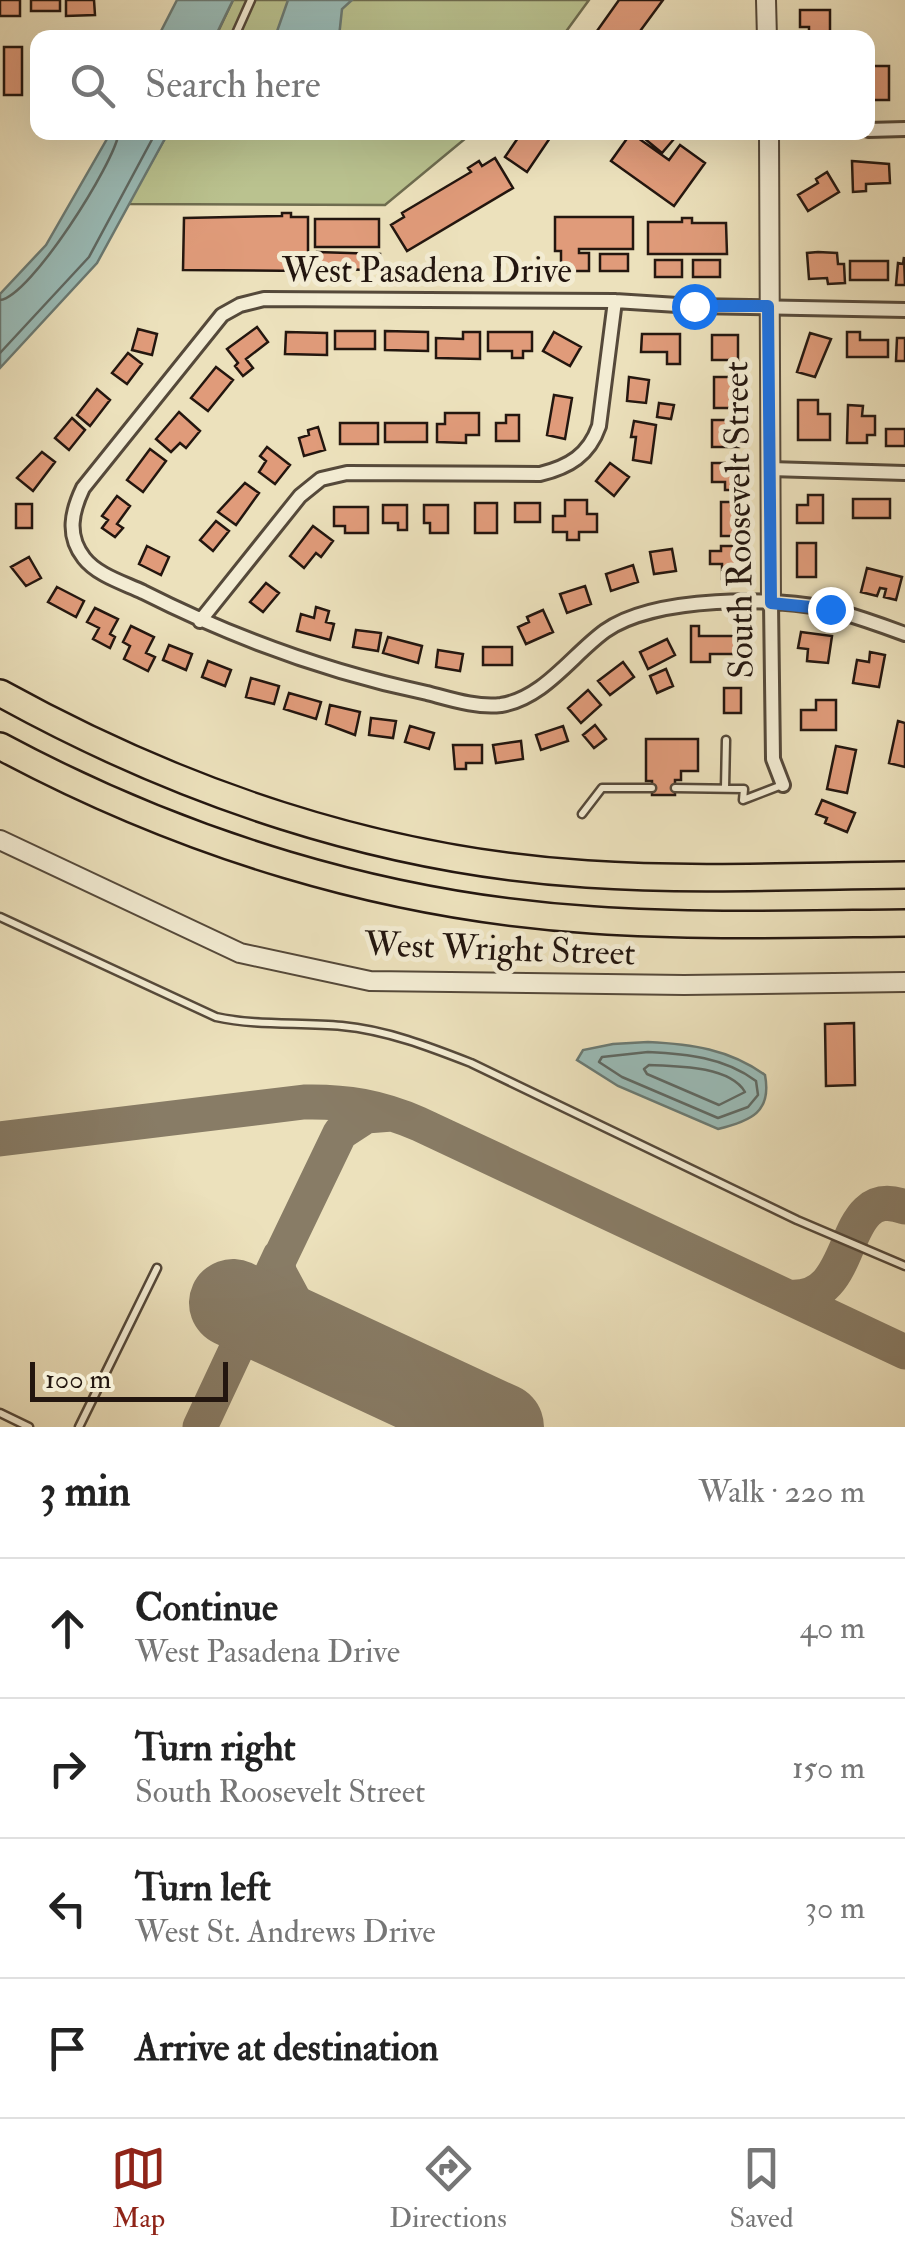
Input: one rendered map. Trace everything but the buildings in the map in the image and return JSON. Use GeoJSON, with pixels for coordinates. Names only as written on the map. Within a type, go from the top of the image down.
{"type":"FeatureCollection","features":[{"type":"Feature","properties":{"kind":"highway"},"geometry":{"type":"LineString","coordinates":[[0,693],[130,760],[202,789],[399,847],[461,859],[586,874],[905,875]]}},
{"type":"Feature","properties":{"kind":"highway"},"geometry":{"type":"LineString","coordinates":[[0,749],[84,790],[187,832],[278,863],[372,887],[491,910],[594,920],[905,924]]}},
{"type":"Feature","properties":{"kind":"street"},"geometry":{"type":"LineString","coordinates":[[766,0],[767,30]]}},
{"type":"Feature","properties":{"kind":"street"},"geometry":{"type":"LineString","coordinates":[[875,130],[905,130]]}},
{"type":"Feature","properties":{"kind":"street","name":"South Roosevelt Street"},"geometry":{"type":"LineString","coordinates":[[769,140],[773,759],[783,785]]}},
{"type":"Feature","properties":{"kind":"street","name":"West Pasadena Drive"},"geometry":{"type":"LineString","coordinates":[[200,621],[102,572],[84,558],[72,533],[72,510],[83,488],[209,330],[240,304],[264,299],[615,300],[694,306],[905,310]]}},
{"type":"Feature","properties":{"kind":"street"},"geometry":{"type":"LineString","coordinates":[[615,300],[599,426],[594,442],[580,457],[562,469],[540,474],[347,473],[321,479],[300,496],[200,621],[256,645],[361,679],[479,705],[501,704],[538,689],[603,633],[643,613],[680,604],[771,603],[830,609],[905,634]]}},
{"type":"Feature","properties":{"kind":"street"},"geometry":{"type":"LineString","coordinates":[[770,469],[905,472]]}},
{"type":"Feature","properties":{"kind":"street","name":"West Wright Street"},"geometry":{"type":"LineString","coordinates":[[0,840],[240,953],[370,981],[684,985],[905,982]]}},
{"type":"Feature","properties":{"kind":"lane"},"geometry":{"type":"LineString","coordinates":[[237,30],[250,0]]}},
{"type":"Feature","properties":{"kind":"lane"},"geometry":{"type":"LineString","coordinates":[[725,788],[726,740]]}},
{"type":"Feature","properties":{"kind":"lane"},"geometry":{"type":"LineString","coordinates":[[743,800],[783,785]]}},
{"type":"Feature","properties":{"kind":"lane"},"geometry":{"type":"LineString","coordinates":[[582,814],[602,788],[652,788]]}},
{"type":"Feature","properties":{"kind":"lane"},"geometry":{"type":"LineString","coordinates":[[675,788],[744,789],[742,814]]}},
{"type":"Feature","properties":{"kind":"lane"},"geometry":{"type":"LineString","coordinates":[[0,917],[216,1017],[346,1026],[434,1048],[797,1220],[905,1266]]}},
{"type":"Feature","properties":{"kind":"lane"},"geometry":{"type":"LineString","coordinates":[[79,1427],[156,1268]]}},
{"type":"Feature","properties":{"kind":"lane"},"geometry":{"type":"LineString","coordinates":[[0,1413],[29,1427]]}},
{"type":"Feature","properties":{"kind":"green space"},"geometry":{"type":"Polygon","coordinates":[[[233,0],[589,0],[567,30],[219,30],[233,0]]]}},
{"type":"Feature","properties":{"kind":"green space"},"geometry":{"type":"Polygon","coordinates":[[[164,140],[464,140],[385,205],[128,204],[164,140]]]}},
{"type":"Feature","properties":{"kind":"water"},"geometry":{"type":"Polygon","coordinates":[[[177,0],[233,0],[218,30],[162,30],[177,0]]]}},
{"type":"Feature","properties":{"kind":"water"},"geometry":{"type":"Polygon","coordinates":[[[288,0],[352,0],[342,9],[340,30],[277,30],[288,0]]]}},
{"type":"Feature","properties":{"kind":"water"},"geometry":{"type":"Polygon","coordinates":[[[106,140],[164,140],[97,263],[0,368],[0,294],[46,245],[106,140]]]}},
{"type":"Feature","properties":{"kind":"water"},"geometry":{"type":"Polygon","coordinates":[[[648,1042],[709,1050],[751,1066],[765,1075],[762,1106],[749,1118],[718,1129],[618,1086],[577,1060],[583,1050],[648,1042]]]}},
{"type":"Feature","properties":{"kind":"taxiway"},"geometry":{"type":"LineString","coordinates":[[0,1139],[304,1102],[377,1109],[419,1124],[905,1352]]}},
{"type":"Feature","properties":{"kind":"taxiway"},"geometry":{"type":"LineString","coordinates":[[316,1341],[279,1272],[278,1262],[340,1133],[366,1116],[392,1114]]}},
{"type":"Feature","properties":{"kind":"taxiway"},"geometry":{"type":"LineString","coordinates":[[788,1297],[811,1294],[828,1282],[868,1211],[883,1204],[905,1207]]}},
{"type":"Feature","properties":{"kind":"taxiway"},"geometry":{"type":"LineString","coordinates":[[200,1427],[280,1256]]}},
{"type":"Feature","properties":{"kind":"runway"},"geometry":{"type":"LineString","coordinates":[[233,1303],[500,1427]]}},
{"type":"Feature","properties":{"kind":"route"},"geometry":{"type":"LineString","coordinates":[[694,306],[768,306],[771,603],[830,609]]}}]}
